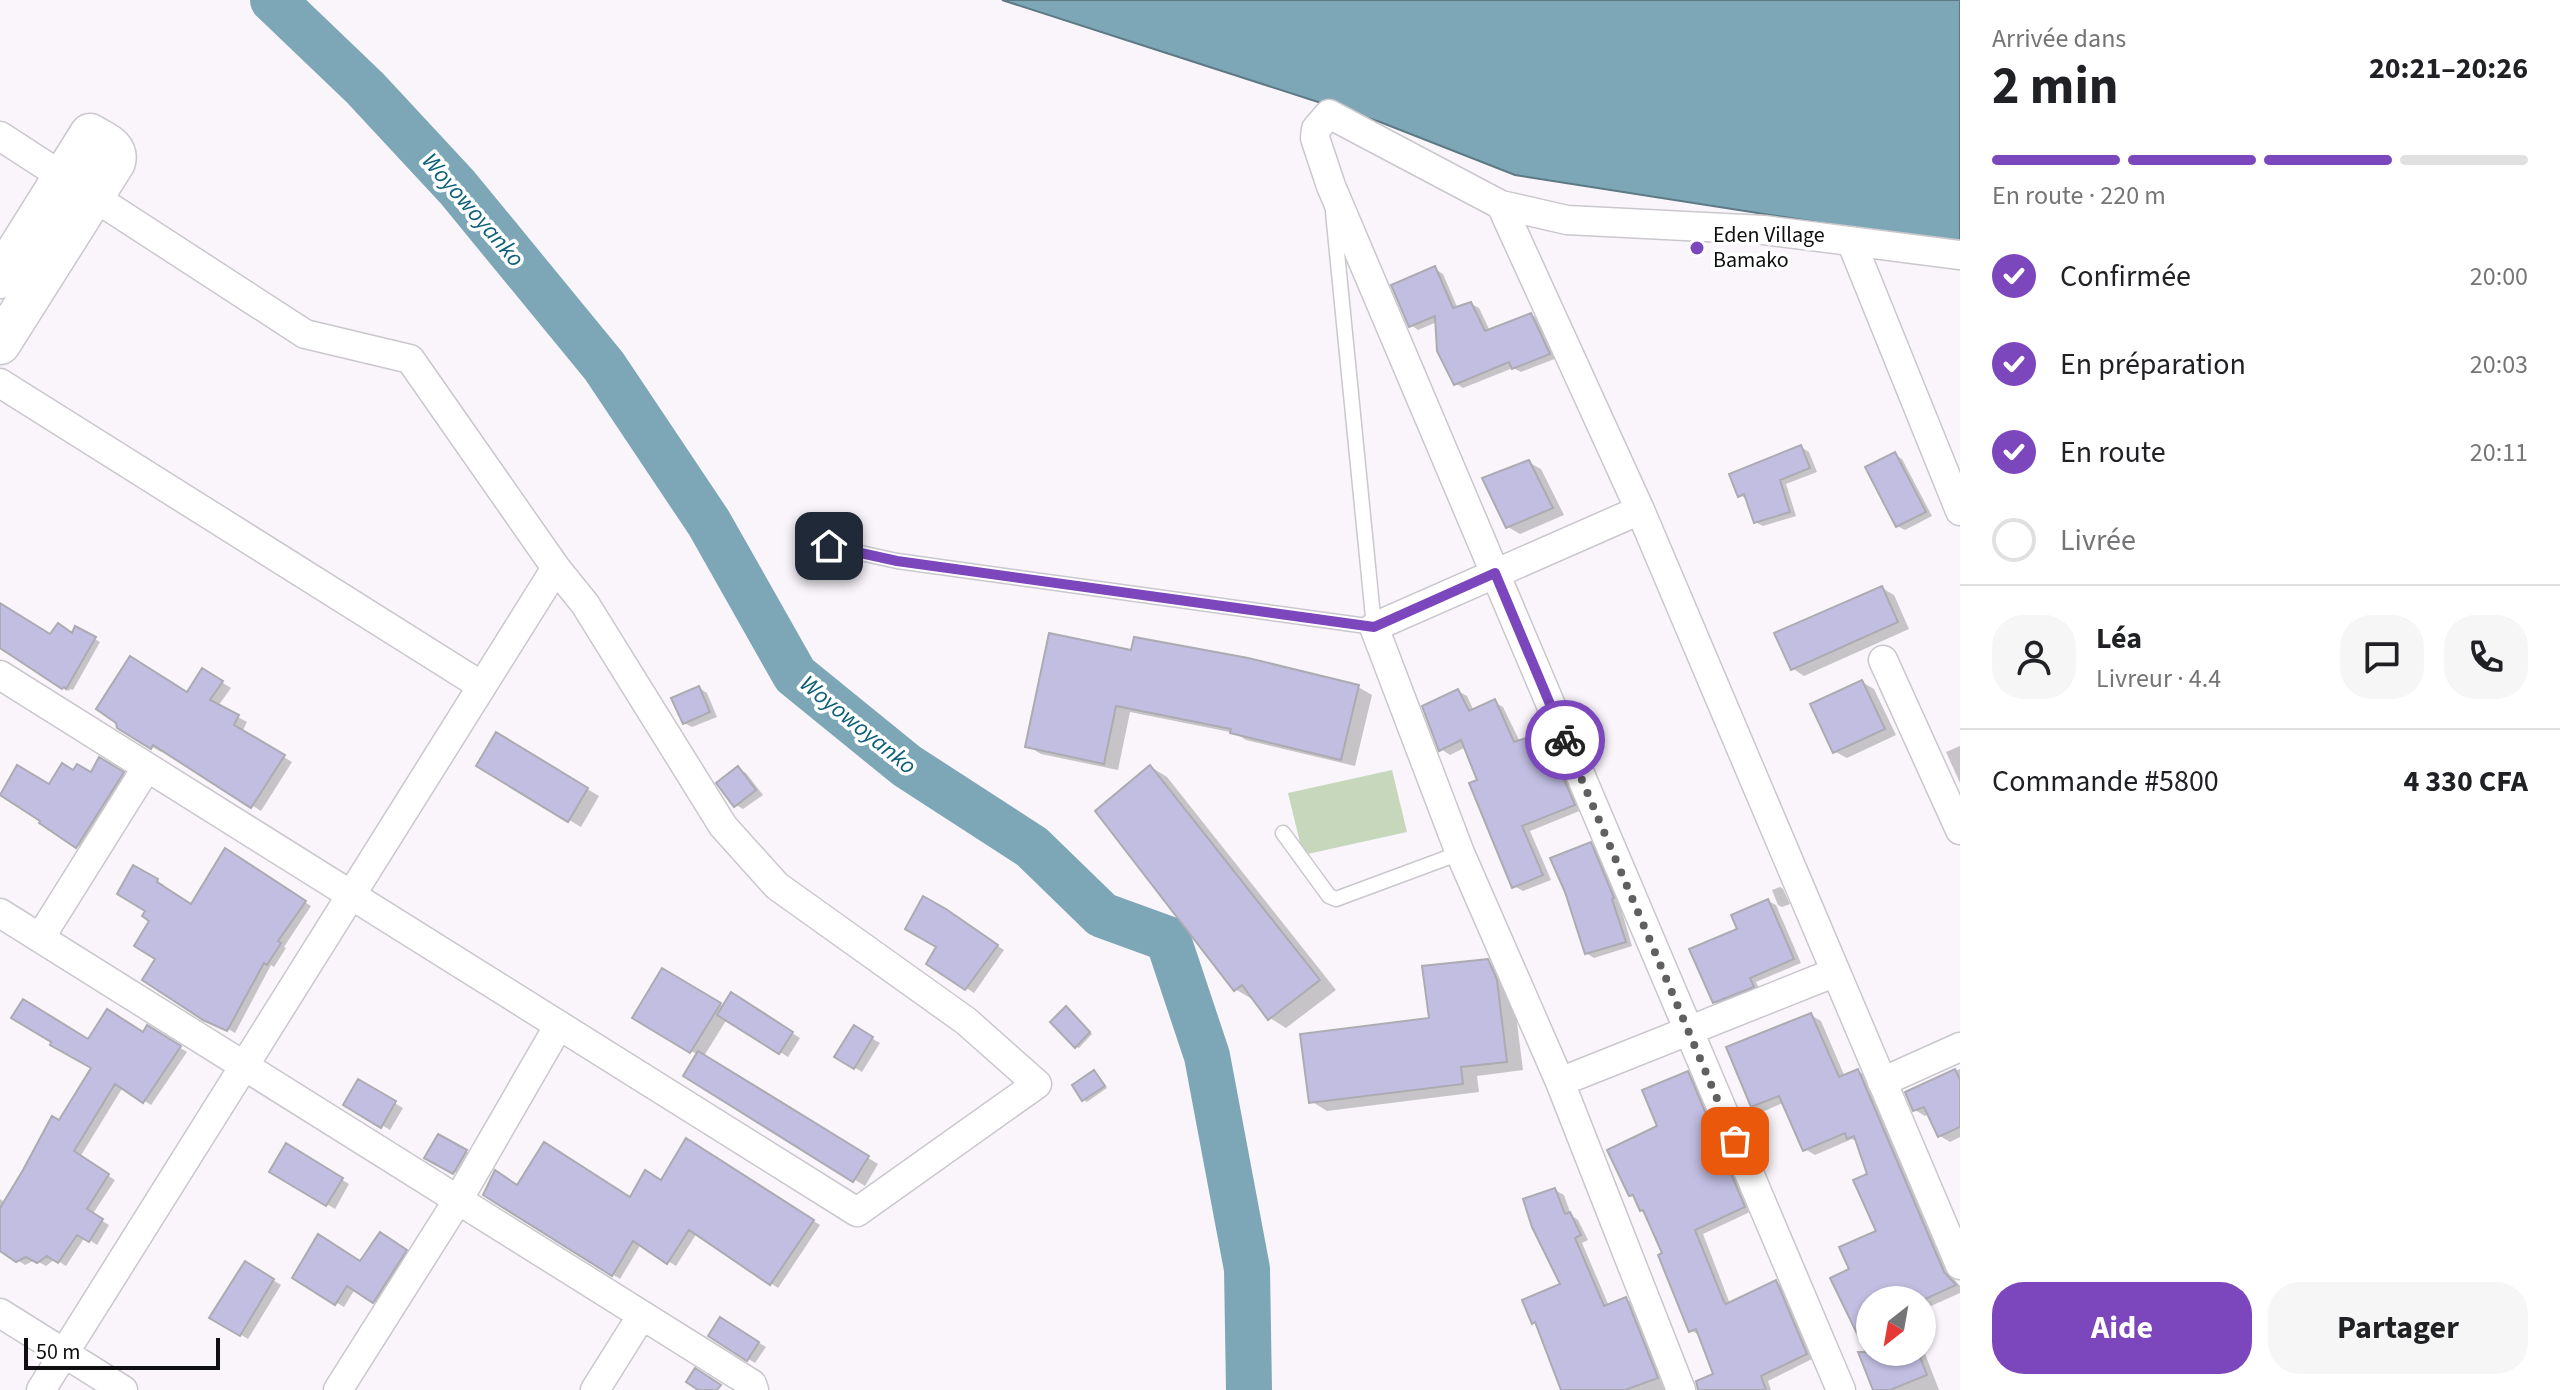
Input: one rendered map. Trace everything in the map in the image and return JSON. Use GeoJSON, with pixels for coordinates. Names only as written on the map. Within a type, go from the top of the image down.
{"type":"FeatureCollection","features":[{"type":"Feature","properties":{"kind":"street"},"geometry":{"type":"LineString","coordinates":[[1841,1390],[1331,186],[1315,138],[1316,129],[1329,114],[1501,205],[1567,220],[1764,230],[1960,255]]}},
{"type":"Feature","properties":{"kind":"street"},"geometry":{"type":"LineString","coordinates":[[0,136],[305,334],[410,359],[556,568],[585,604],[723,826],[777,886],[966,1021],[1037,1084],[857,1212],[0,675]]}},
{"type":"Feature","properties":{"kind":"street"},"geometry":{"type":"LineString","coordinates":[[0,278],[78,186]]}},
{"type":"Feature","properties":{"kind":"street"},"geometry":{"type":"LineString","coordinates":[[0,344],[78,186]]}},
{"type":"Feature","properties":{"kind":"street"},"geometry":{"type":"LineString","coordinates":[[1501,205],[1640,510],[1960,1265]]}},
{"type":"Feature","properties":{"kind":"street"},"geometry":{"type":"LineString","coordinates":[[1851,241],[1960,511]]}},
{"type":"Feature","properties":{"kind":"street"},"geometry":{"type":"LineString","coordinates":[[0,383],[482,686]]}},
{"type":"Feature","properties":{"kind":"street"},"geometry":{"type":"LineString","coordinates":[[1640,510],[1374,627],[1460,853],[1560,1082],[1681,1390]]}},
{"type":"Feature","properties":{"kind":"street"},"geometry":{"type":"LineString","coordinates":[[41,1390],[556,568]]}},
{"type":"Feature","properties":{"kind":"street"},"geometry":{"type":"LineString","coordinates":[[1883,660],[1960,830]]}},
{"type":"Feature","properties":{"kind":"street"},"geometry":{"type":"LineString","coordinates":[[40,938],[147,767]]}},
{"type":"Feature","properties":{"kind":"street"},"geometry":{"type":"LineString","coordinates":[[0,913],[642,1315],[752,1388]]}},
{"type":"Feature","properties":{"kind":"street"},"geometry":{"type":"LineString","coordinates":[[1560,1082],[1836,972]]}},
{"type":"Feature","properties":{"kind":"street"},"geometry":{"type":"LineString","coordinates":[[338,1390],[458,1200],[559,1025]]}},
{"type":"Feature","properties":{"kind":"street"},"geometry":{"type":"LineString","coordinates":[[1882,1082],[1960,1047]]}},
{"type":"Feature","properties":{"kind":"street"},"geometry":{"type":"LineString","coordinates":[[0,1313],[123,1390]]}},
{"type":"Feature","properties":{"kind":"street"},"geometry":{"type":"LineString","coordinates":[[595,1390],[642,1315]]}},
{"type":"Feature","properties":{"kind":"lane"},"geometry":{"type":"LineString","coordinates":[[829,546],[897,561],[1374,627],[1331,186]]}},
{"type":"Feature","properties":{"kind":"lane"},"geometry":{"type":"LineString","coordinates":[[1283,833],[1329,896],[1336,899],[1460,853]]}},
{"type":"Feature","properties":{"kind":"green space"},"geometry":{"type":"Polygon","coordinates":[[[1392,770],[1407,832],[1303,855],[1288,793],[1392,770]]]}},
{"type":"Feature","properties":{"kind":"water"},"geometry":{"type":"Polygon","coordinates":[[[1002,0],[1960,0],[1960,242],[1515,175],[1380,122],[1002,0]]]}},
{"type":"Feature","properties":{"kind":"building"},"geometry":{"type":"Polygon","coordinates":[[[1435,266],[1453,308],[1471,302],[1485,331],[1531,313],[1550,354],[1512,369],[1509,362],[1454,385],[1437,351],[1435,316],[1409,327],[1391,285],[1435,266]]]}},
{"type":"Feature","properties":{"kind":"building"},"geometry":{"type":"Polygon","coordinates":[[[1801,445],[1810,468],[1780,480],[1790,512],[1754,523],[1744,494],[1738,497],[1729,474],[1801,445]]]}},
{"type":"Feature","properties":{"kind":"building"},"geometry":{"type":"Polygon","coordinates":[[[1895,452],[1926,512],[1896,527],[1865,467],[1895,452]]]}},
{"type":"Feature","properties":{"kind":"building"},"geometry":{"type":"Polygon","coordinates":[[[1529,460],[1553,508],[1506,528],[1482,478],[1529,460]]]}},
{"type":"Feature","properties":{"kind":"building"},"geometry":{"type":"Polygon","coordinates":[[[1882,586],[1898,622],[1791,670],[1774,633],[1882,586]]]}},
{"type":"Feature","properties":{"kind":"building"},"geometry":{"type":"Polygon","coordinates":[[[0,603],[50,634],[58,623],[72,633],[75,626],[96,637],[66,689],[0,648],[0,603]]]}},
{"type":"Feature","properties":{"kind":"building"},"geometry":{"type":"Polygon","coordinates":[[[1049,633],[1131,650],[1134,637],[1248,658],[1359,685],[1341,760],[1230,733],[1231,729],[1116,706],[1104,764],[1025,747],[1049,633]]]}},
{"type":"Feature","properties":{"kind":"building"},"geometry":{"type":"Polygon","coordinates":[[[130,656],[187,692],[202,668],[223,681],[210,700],[239,715],[234,725],[285,755],[251,808],[153,745],[151,749],[117,728],[116,723],[96,709],[130,656]]]}},
{"type":"Feature","properties":{"kind":"building"},"geometry":{"type":"Polygon","coordinates":[[[1862,680],[1885,729],[1833,753],[1810,704],[1862,680]]]}},
{"type":"Feature","properties":{"kind":"building"},"geometry":{"type":"Polygon","coordinates":[[[699,686],[710,712],[683,724],[671,698],[699,686]]]}},
{"type":"Feature","properties":{"kind":"building"},"geometry":{"type":"Polygon","coordinates":[[[1458,689],[1469,711],[1495,699],[1514,742],[1544,732],[1575,805],[1522,826],[1543,875],[1512,888],[1469,783],[1477,780],[1461,740],[1439,751],[1422,706],[1458,689]]]}},
{"type":"Feature","properties":{"kind":"building"},"geometry":{"type":"Polygon","coordinates":[[[496,732],[588,788],[568,822],[476,766],[496,732]]]}},
{"type":"Feature","properties":{"kind":"building"},"geometry":{"type":"Polygon","coordinates":[[[99,757],[124,772],[76,848],[0,795],[17,765],[49,784],[62,763],[73,770],[77,764],[91,772],[99,757]]]}},
{"type":"Feature","properties":{"kind":"building"},"geometry":{"type":"Polygon","coordinates":[[[1150,765],[1320,980],[1268,1020],[1242,985],[1234,991],[1095,811],[1150,765]]]}},
{"type":"Feature","properties":{"kind":"building"},"geometry":{"type":"Polygon","coordinates":[[[738,766],[756,790],[734,807],[716,783],[738,766]]]}},
{"type":"Feature","properties":{"kind":"building"},"geometry":{"type":"Polygon","coordinates":[[[1591,842],[1614,898],[1626,942],[1585,954],[1565,892],[1550,858],[1591,842]]]}},
{"type":"Feature","properties":{"kind":"building"},"geometry":{"type":"Polygon","coordinates":[[[225,848],[306,901],[278,941],[281,943],[267,965],[264,963],[227,1031],[203,1020],[142,980],[155,959],[134,946],[149,921],[142,916],[145,911],[117,894],[133,865],[191,904],[225,848]]]}},
{"type":"Feature","properties":{"kind":"building"},"geometry":{"type":"Polygon","coordinates":[[[923,896],[998,945],[965,990],[926,964],[936,947],[905,929],[923,896]]]}},
{"type":"Feature","properties":{"kind":"building"},"geometry":{"type":"Polygon","coordinates":[[[1768,899],[1794,959],[1750,978],[1754,987],[1713,1003],[1689,949],[1737,929],[1731,915],[1768,899]]]}},
{"type":"Feature","properties":{"kind":"building"},"geometry":{"type":"Polygon","coordinates":[[[1488,959],[1497,980],[1507,1062],[1461,1067],[1463,1084],[1309,1103],[1300,1034],[1429,1018],[1422,966],[1488,959]]]}},
{"type":"Feature","properties":{"kind":"building"},"geometry":{"type":"Polygon","coordinates":[[[662,968],[721,1003],[690,1053],[632,1018],[662,968]]]}},
{"type":"Feature","properties":{"kind":"building"},"geometry":{"type":"Polygon","coordinates":[[[731,992],[793,1032],[779,1054],[717,1015],[731,992]]]}},
{"type":"Feature","properties":{"kind":"building"},"geometry":{"type":"Polygon","coordinates":[[[23,999],[88,1039],[107,1009],[143,1032],[147,1025],[181,1046],[143,1103],[115,1084],[74,1151],[109,1174],[87,1209],[103,1219],[89,1242],[77,1235],[58,1263],[47,1256],[37,1263],[26,1257],[16,1262],[0,1251],[0,1208],[52,1116],[59,1120],[91,1068],[11,1018],[23,999]]]}},
{"type":"Feature","properties":{"kind":"building"},"geometry":{"type":"Polygon","coordinates":[[[1066,1006],[1090,1032],[1075,1048],[1050,1022],[1066,1006]]]}},
{"type":"Feature","properties":{"kind":"building"},"geometry":{"type":"Polygon","coordinates":[[[1811,1013],[1839,1077],[1858,1069],[1944,1272],[1956,1285],[1936,1294],[1936,1286],[1856,1286],[1856,1331],[1830,1278],[1849,1269],[1839,1247],[1876,1231],[1853,1180],[1867,1174],[1854,1136],[1847,1139],[1845,1133],[1803,1151],[1779,1096],[1751,1107],[1726,1047],[1811,1013]]]}},
{"type":"Feature","properties":{"kind":"building"},"geometry":{"type":"Polygon","coordinates":[[[854,1025],[873,1037],[854,1069],[834,1057],[854,1025]]]}},
{"type":"Feature","properties":{"kind":"building"},"geometry":{"type":"Polygon","coordinates":[[[698,1051],[869,1156],[853,1182],[683,1076],[698,1051]]]}},
{"type":"Feature","properties":{"kind":"building"},"geometry":{"type":"Polygon","coordinates":[[[1955,1069],[1960,1080],[1960,1127],[1938,1137],[1924,1107],[1913,1111],[1905,1092],[1955,1069]]]}},
{"type":"Feature","properties":{"kind":"building"},"geometry":{"type":"Polygon","coordinates":[[[1094,1070],[1105,1086],[1082,1101],[1072,1085],[1094,1070]]]}},
{"type":"Feature","properties":{"kind":"building"},"geometry":{"type":"Polygon","coordinates":[[[1688,1071],[1745,1207],[1695,1230],[1724,1302],[1726,1304],[1776,1280],[1807,1354],[1761,1376],[1766,1390],[1698,1390],[1696,1381],[1713,1374],[1696,1329],[1689,1332],[1658,1255],[1662,1253],[1643,1210],[1640,1211],[1633,1195],[1629,1196],[1607,1150],[1657,1126],[1642,1090],[1688,1071]]]}},
{"type":"Feature","properties":{"kind":"building"},"geometry":{"type":"Polygon","coordinates":[[[358,1079],[396,1101],[381,1128],[343,1105],[358,1079]]]}},
{"type":"Feature","properties":{"kind":"building"},"geometry":{"type":"Polygon","coordinates":[[[438,1134],[467,1150],[453,1174],[424,1158],[438,1134]]]}},
{"type":"Feature","properties":{"kind":"building"},"geometry":{"type":"Polygon","coordinates":[[[686,1138],[814,1220],[770,1285],[689,1230],[667,1264],[633,1241],[612,1276],[483,1195],[495,1170],[517,1185],[544,1142],[630,1197],[645,1170],[661,1180],[686,1138]]]}},
{"type":"Feature","properties":{"kind":"building"},"geometry":{"type":"Polygon","coordinates":[[[286,1143],[343,1178],[326,1206],[269,1172],[286,1143]]]}},
{"type":"Feature","properties":{"kind":"building"},"geometry":{"type":"Polygon","coordinates":[[[1555,1188],[1565,1214],[1570,1212],[1581,1235],[1575,1238],[1604,1306],[1626,1297],[1658,1378],[1625,1390],[1561,1390],[1535,1322],[1532,1324],[1522,1300],[1560,1284],[1532,1227],[1523,1199],[1555,1188]]]}},
{"type":"Feature","properties":{"kind":"building"},"geometry":{"type":"Polygon","coordinates":[[[380,1232],[407,1250],[373,1303],[347,1286],[335,1305],[292,1278],[318,1234],[360,1261],[380,1232]]]}},
{"type":"Feature","properties":{"kind":"building"},"geometry":{"type":"Polygon","coordinates":[[[245,1261],[274,1279],[240,1336],[209,1318],[245,1261]]]}},
{"type":"Feature","properties":{"kind":"building"},"geometry":{"type":"Polygon","coordinates":[[[720,1317],[759,1342],[747,1361],[708,1336],[720,1317]]]}},
{"type":"Feature","properties":{"kind":"building"},"geometry":{"type":"Polygon","coordinates":[[[1864,1366],[1923,1366],[1927,1375],[1890,1390],[1873,1390],[1864,1366]]]}},
{"type":"Feature","properties":{"kind":"building"},"geometry":{"type":"Polygon","coordinates":[[[695,1368],[721,1385],[717,1390],[698,1390],[686,1382],[695,1368]]]}},
{"type":"Feature","properties":{"kind":"waterway","name":"Woyowoyanko"},"geometry":{"type":"LineString","coordinates":[[273,0],[365,88],[457,187],[604,366],[709,523],[795,675],[907,766],[1032,847],[1102,915],[1168,939],[1207,1056],[1247,1269],[1249,1390]]}},
{"type":"Feature","properties":{"kind":"way so far"},"geometry":{"type":"LineString","coordinates":[[1565,740],[1735,1141]]}},
{"type":"Feature","properties":{"kind":"place","name":"Eden Village Bamako"},"geometry":{"type":"Point","coordinates":[1697,248]}},
{"type":"Feature","properties":{"kind":"route"},"geometry":{"type":"LineString","coordinates":[[829,546],[897,561],[1374,627],[1495,573],[1565,740]]}}]}
